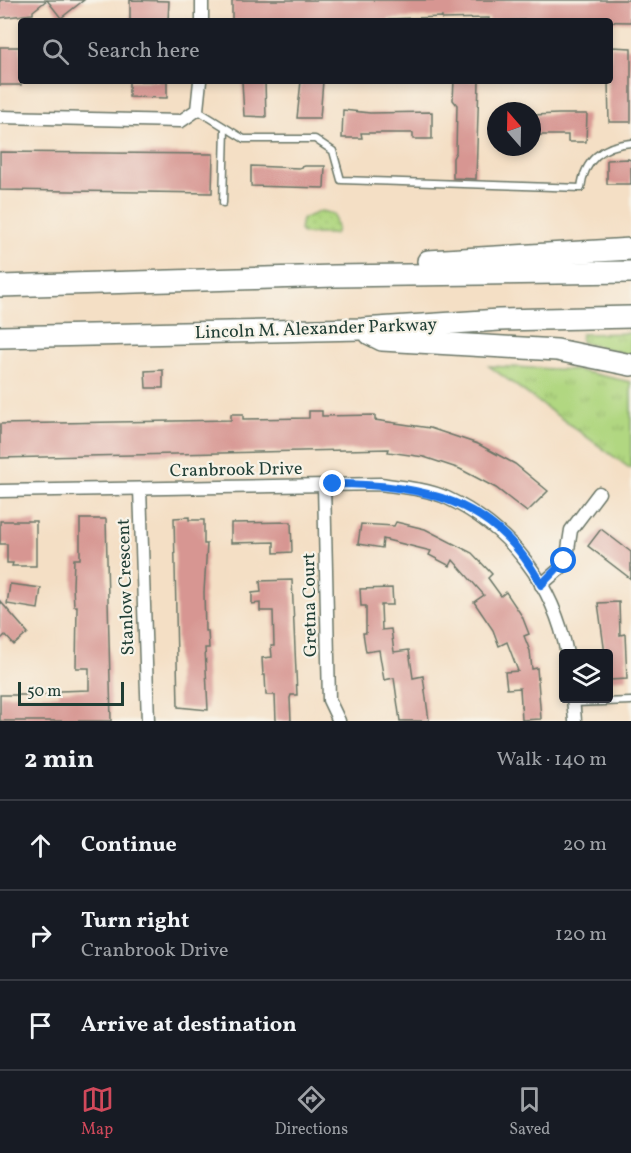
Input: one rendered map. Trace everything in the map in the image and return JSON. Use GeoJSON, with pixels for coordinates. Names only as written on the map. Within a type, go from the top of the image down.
{"type":"FeatureCollection","features":[{"type":"Feature","properties":{"kind":"highway"},"geometry":{"type":"LineString","coordinates":[[335,276],[368,265],[631,249]]}},
{"type":"Feature","properties":{"kind":"highway"},"geometry":{"type":"LineString","coordinates":[[0,286],[335,276],[631,272]]}},
{"type":"Feature","properties":{"kind":"highway","name":"Lincoln M. Alexander Parkway"},"geometry":{"type":"LineString","coordinates":[[0,337],[362,329],[499,320],[631,317]]}},
{"type":"Feature","properties":{"kind":"highway"},"geometry":{"type":"LineString","coordinates":[[362,329],[382,340],[557,350],[631,365]]}},
{"type":"Feature","properties":{"kind":"street"},"geometry":{"type":"LineString","coordinates":[[202,0],[202,18]]}},
{"type":"Feature","properties":{"kind":"street"},"geometry":{"type":"LineString","coordinates":[[0,117],[181,121],[197,110],[200,84]]}},
{"type":"Feature","properties":{"kind":"street","name":"Cranbrook Drive"},"geometry":{"type":"LineString","coordinates":[[0,491],[380,484],[448,498],[484,519],[506,537],[525,559],[554,610],[566,649]]}},
{"type":"Feature","properties":{"kind":"street","name":"Gretna Court"},"geometry":{"type":"LineString","coordinates":[[324,485],[329,700],[339,721]]}},
{"type":"Feature","properties":{"kind":"street","name":"Stanlow Crescent"},"geometry":{"type":"LineString","coordinates":[[140,489],[148,721]]}},
{"type":"Feature","properties":{"kind":"street"},"geometry":{"type":"LineString","coordinates":[[541,585],[562,567],[567,556],[570,532],[599,493]]}},
{"type":"Feature","properties":{"kind":"street"},"geometry":{"type":"LineString","coordinates":[[574,703],[575,721]]}},
{"type":"Feature","properties":{"kind":"lane"},"geometry":{"type":"LineString","coordinates":[[197,110],[244,139],[315,139],[333,151],[341,180],[581,188],[582,174],[594,157],[607,147],[631,143]]}},
{"type":"Feature","properties":{"kind":"lane"},"geometry":{"type":"LineString","coordinates":[[224,202],[225,128]]}},
{"type":"Feature","properties":{"kind":"lane"},"geometry":{"type":"LineString","coordinates":[[613,701],[631,701]]}},
{"type":"Feature","properties":{"kind":"green space"},"geometry":{"type":"Polygon","coordinates":[[[321,211],[334,214],[337,229],[335,234],[303,234],[300,230],[302,219],[321,211]]]}},
{"type":"Feature","properties":{"kind":"green space"},"geometry":{"type":"Polygon","coordinates":[[[631,333],[631,355],[581,342],[581,334],[631,333]]]}},
{"type":"Feature","properties":{"kind":"green space"},"geometry":{"type":"Polygon","coordinates":[[[489,366],[576,370],[631,382],[631,469],[489,366]]]}},
{"type":"Feature","properties":{"kind":"building"},"geometry":{"type":"Polygon","coordinates":[[[0,0],[47,0],[33,11],[33,14],[0,18],[0,0]]]}},
{"type":"Feature","properties":{"kind":"building"},"geometry":{"type":"Polygon","coordinates":[[[47,0],[84,0],[61,18],[47,0]]]}},
{"type":"Feature","properties":{"kind":"building"},"geometry":{"type":"Polygon","coordinates":[[[130,0],[169,1],[168,18],[130,18],[130,0]]]}},
{"type":"Feature","properties":{"kind":"building"},"geometry":{"type":"Polygon","coordinates":[[[232,0],[631,0],[631,22],[613,22],[613,18],[232,18],[232,0]]]}},
{"type":"Feature","properties":{"kind":"building"},"geometry":{"type":"Polygon","coordinates":[[[0,47],[18,47],[18,84],[21,85],[0,85],[0,47]]]}},
{"type":"Feature","properties":{"kind":"building"},"geometry":{"type":"Polygon","coordinates":[[[613,47],[631,48],[631,122],[609,122],[608,84],[613,84],[613,47]]]}},
{"type":"Feature","properties":{"kind":"building"},"geometry":{"type":"Polygon","coordinates":[[[129,84],[167,84],[167,98],[129,97],[129,84]]]}},
{"type":"Feature","properties":{"kind":"building"},"geometry":{"type":"Polygon","coordinates":[[[242,84],[265,84],[266,117],[244,116],[242,84]]]}},
{"type":"Feature","properties":{"kind":"building"},"geometry":{"type":"Polygon","coordinates":[[[301,84],[323,84],[320,118],[297,118],[301,84]]]}},
{"type":"Feature","properties":{"kind":"building"},"geometry":{"type":"Polygon","coordinates":[[[454,84],[479,84],[476,179],[453,178],[457,105],[453,100],[454,84]]]}},
{"type":"Feature","properties":{"kind":"building"},"geometry":{"type":"Polygon","coordinates":[[[343,110],[370,113],[432,112],[432,139],[413,139],[413,133],[361,133],[362,138],[342,138],[343,110]]]}},
{"type":"Feature","properties":{"kind":"building"},"geometry":{"type":"Polygon","coordinates":[[[587,114],[586,142],[568,142],[568,135],[541,135],[541,115],[587,114]]]}},
{"type":"Feature","properties":{"kind":"building"},"geometry":{"type":"Polygon","coordinates":[[[0,152],[213,154],[212,193],[0,190],[0,152]]]}},
{"type":"Feature","properties":{"kind":"building"},"geometry":{"type":"Polygon","coordinates":[[[607,160],[631,160],[631,184],[607,184],[607,160]]]}},
{"type":"Feature","properties":{"kind":"building"},"geometry":{"type":"Polygon","coordinates":[[[251,166],[299,168],[325,166],[324,188],[251,186],[251,166]]]}},
{"type":"Feature","properties":{"kind":"building"},"geometry":{"type":"Polygon","coordinates":[[[163,370],[163,388],[146,388],[145,371],[163,370]]]}},
{"type":"Feature","properties":{"kind":"building"},"geometry":{"type":"Polygon","coordinates":[[[309,411],[322,411],[322,416],[375,415],[375,420],[430,428],[478,444],[515,464],[548,491],[527,512],[496,488],[460,469],[424,457],[388,452],[389,449],[0,458],[0,424],[231,420],[231,414],[243,414],[243,419],[309,418],[309,411]]]}},
{"type":"Feature","properties":{"kind":"building"},"geometry":{"type":"Polygon","coordinates":[[[189,517],[189,520],[204,520],[204,544],[207,544],[204,592],[205,631],[208,631],[209,648],[205,648],[208,710],[178,707],[174,518],[189,517]]]}},
{"type":"Feature","properties":{"kind":"building"},"geometry":{"type":"Polygon","coordinates":[[[80,519],[106,519],[111,721],[0,721],[0,695],[59,695],[59,691],[89,690],[89,668],[76,668],[77,606],[74,606],[73,586],[74,559],[80,559],[80,519]]]}},
{"type":"Feature","properties":{"kind":"building"},"geometry":{"type":"Polygon","coordinates":[[[0,521],[36,521],[36,566],[12,566],[13,563],[7,563],[7,544],[0,544],[0,521]]]}},
{"type":"Feature","properties":{"kind":"building"},"geometry":{"type":"Polygon","coordinates":[[[291,522],[292,552],[274,553],[274,542],[231,543],[231,523],[291,522]]]}},
{"type":"Feature","properties":{"kind":"building"},"geometry":{"type":"Polygon","coordinates":[[[396,522],[425,529],[472,553],[492,574],[488,578],[501,596],[506,592],[522,616],[529,634],[524,636],[530,651],[532,669],[537,668],[541,719],[522,720],[520,688],[507,689],[505,672],[518,671],[507,642],[499,646],[493,630],[474,602],[484,595],[453,560],[450,566],[429,555],[431,551],[383,539],[382,548],[358,544],[361,524],[394,526],[396,522]]]}},
{"type":"Feature","properties":{"kind":"building"},"geometry":{"type":"Polygon","coordinates":[[[601,529],[631,552],[631,579],[588,546],[601,529]]]}},
{"type":"Feature","properties":{"kind":"building"},"geometry":{"type":"Polygon","coordinates":[[[292,580],[297,695],[291,695],[290,698],[291,721],[276,721],[275,695],[266,695],[262,658],[272,657],[273,611],[260,611],[260,603],[252,604],[252,593],[261,592],[260,581],[292,580]]]}},
{"type":"Feature","properties":{"kind":"building"},"geometry":{"type":"Polygon","coordinates":[[[10,584],[41,588],[38,609],[7,604],[10,584]]]}},
{"type":"Feature","properties":{"kind":"building"},"geometry":{"type":"Polygon","coordinates":[[[392,588],[393,605],[381,605],[382,630],[391,629],[394,652],[409,650],[413,678],[423,676],[429,721],[400,721],[394,678],[384,680],[379,650],[366,652],[363,633],[366,633],[366,606],[361,606],[360,589],[392,588]]]}},
{"type":"Feature","properties":{"kind":"building"},"geometry":{"type":"Polygon","coordinates":[[[0,601],[28,633],[14,645],[5,635],[0,640],[0,601]]]}},
{"type":"Feature","properties":{"kind":"building"},"geometry":{"type":"Polygon","coordinates":[[[619,602],[620,635],[625,634],[627,679],[613,680],[613,649],[604,649],[598,603],[619,602]]]}},
{"type":"Feature","properties":{"kind":"route"},"geometry":{"type":"LineString","coordinates":[[333,484],[380,484],[448,498],[484,519],[506,537],[525,559],[541,585],[562,567],[564,561]]}}]}
